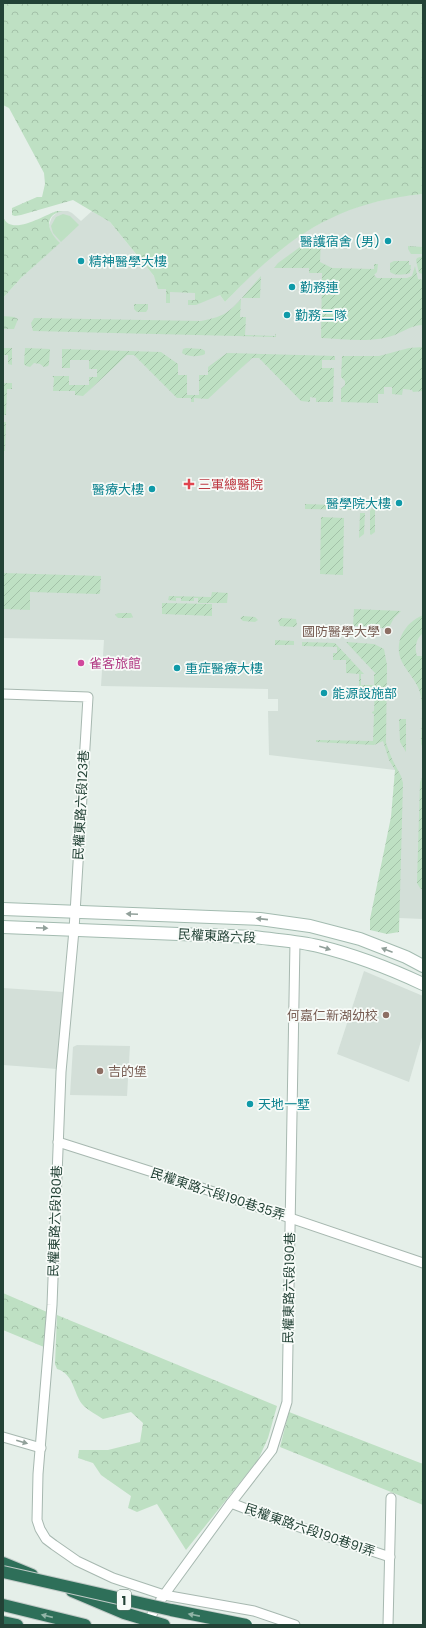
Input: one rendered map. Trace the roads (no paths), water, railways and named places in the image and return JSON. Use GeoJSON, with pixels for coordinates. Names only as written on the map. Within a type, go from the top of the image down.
{"type":"FeatureCollection","features":[{"type":"Feature","properties":{"kind":"highway"},"geometry":{"type":"LineString","coordinates":[[3,1563],[124,1612],[164,1625]]}},
{"type":"Feature","properties":{"kind":"highway","name":"1"},"geometry":{"type":"LineString","coordinates":[[3,1572],[171,1610],[246,1625]]}},
{"type":"Feature","properties":{"kind":"highway"},"geometry":{"type":"LineString","coordinates":[[3,1605],[86,1625]]}},
{"type":"Feature","properties":{"kind":"highway"},"geometry":{"type":"LineString","coordinates":[[3,1622],[17,1625]]}},
{"type":"Feature","properties":{"kind":"main road","name":"民權東路六段"},"geometry":{"type":"LineString","coordinates":[[3,909],[260,919],[310,926],[360,939],[406,957],[423,966]]}},
{"type":"Feature","properties":{"kind":"main road","name":"民權東路六段"},"geometry":{"type":"LineString","coordinates":[[3,927],[254,937],[295,942],[318,946],[385,966],[423,984]]}},
{"type":"Feature","properties":{"kind":"street","name":"民權東路六段123巷"},"geometry":{"type":"LineString","coordinates":[[3,694],[88,697],[75,912]]}},
{"type":"Feature","properties":{"kind":"street","name":"民權東路六段180巷"},"geometry":{"type":"LineString","coordinates":[[75,912],[61,1072],[52,1305],[36,1510],[37,1520],[40,1529],[46,1538],[78,1561],[113,1578],[164,1595]]}},
{"type":"Feature","properties":{"kind":"street","name":"民權東路六段190巷"},"geometry":{"type":"LineString","coordinates":[[152,1614],[231,1502],[272,1450],[286,1402],[295,942]]}},
{"type":"Feature","properties":{"kind":"street","name":"民權東路六段190巷35弄"},"geometry":{"type":"LineString","coordinates":[[58,1142],[194,1185],[423,1263]]}},
{"type":"Feature","properties":{"kind":"street"},"geometry":{"type":"LineString","coordinates":[[3,1437],[41,1448]]}},
{"type":"Feature","properties":{"kind":"street"},"geometry":{"type":"LineString","coordinates":[[388,1625],[391,1498]]}},
{"type":"Feature","properties":{"kind":"street","name":"民權東路六段190巷91弄"},"geometry":{"type":"LineString","coordinates":[[231,1502],[279,1520],[390,1557]]}},
{"type":"Feature","properties":{"kind":"street"},"geometry":{"type":"LineString","coordinates":[[164,1595],[254,1611],[295,1625]]}},
{"type":"Feature","properties":{"kind":"place","name":"醫護宿舍 (男)"},"geometry":{"type":"Point","coordinates":[388,241]}},
{"type":"Feature","properties":{"kind":"place","name":"精神醫學大樓"},"geometry":{"type":"Point","coordinates":[81,261]}},
{"type":"Feature","properties":{"kind":"place","name":"勤務連"},"geometry":{"type":"Point","coordinates":[292,287]}},
{"type":"Feature","properties":{"kind":"place","name":"勤務二隊"},"geometry":{"type":"Point","coordinates":[287,315]}},
{"type":"Feature","properties":{"kind":"place","name":"三軍總醫院"},"geometry":{"type":"Point","coordinates":[189,484]}},
{"type":"Feature","properties":{"kind":"place","name":"醫療大樓"},"geometry":{"type":"Point","coordinates":[152,489]}},
{"type":"Feature","properties":{"kind":"place","name":"醫學院大樓"},"geometry":{"type":"Point","coordinates":[399,503]}},
{"type":"Feature","properties":{"kind":"place","name":"國防醫學大學"},"geometry":{"type":"Point","coordinates":[388,631]}},
{"type":"Feature","properties":{"kind":"place","name":"雀客旅館"},"geometry":{"type":"Point","coordinates":[81,663]}},
{"type":"Feature","properties":{"kind":"place","name":"重症醫療大樓"},"geometry":{"type":"Point","coordinates":[177,668]}},
{"type":"Feature","properties":{"kind":"place","name":"能源設施部"},"geometry":{"type":"Point","coordinates":[324,693]}},
{"type":"Feature","properties":{"kind":"place","name":"何嘉仁新湖幼校"},"geometry":{"type":"Point","coordinates":[386,1015]}},
{"type":"Feature","properties":{"kind":"place","name":"吉的堡"},"geometry":{"type":"Point","coordinates":[100,1071]}},
{"type":"Feature","properties":{"kind":"place","name":"天地一墅"},"geometry":{"type":"Point","coordinates":[250,1104]}}]}
